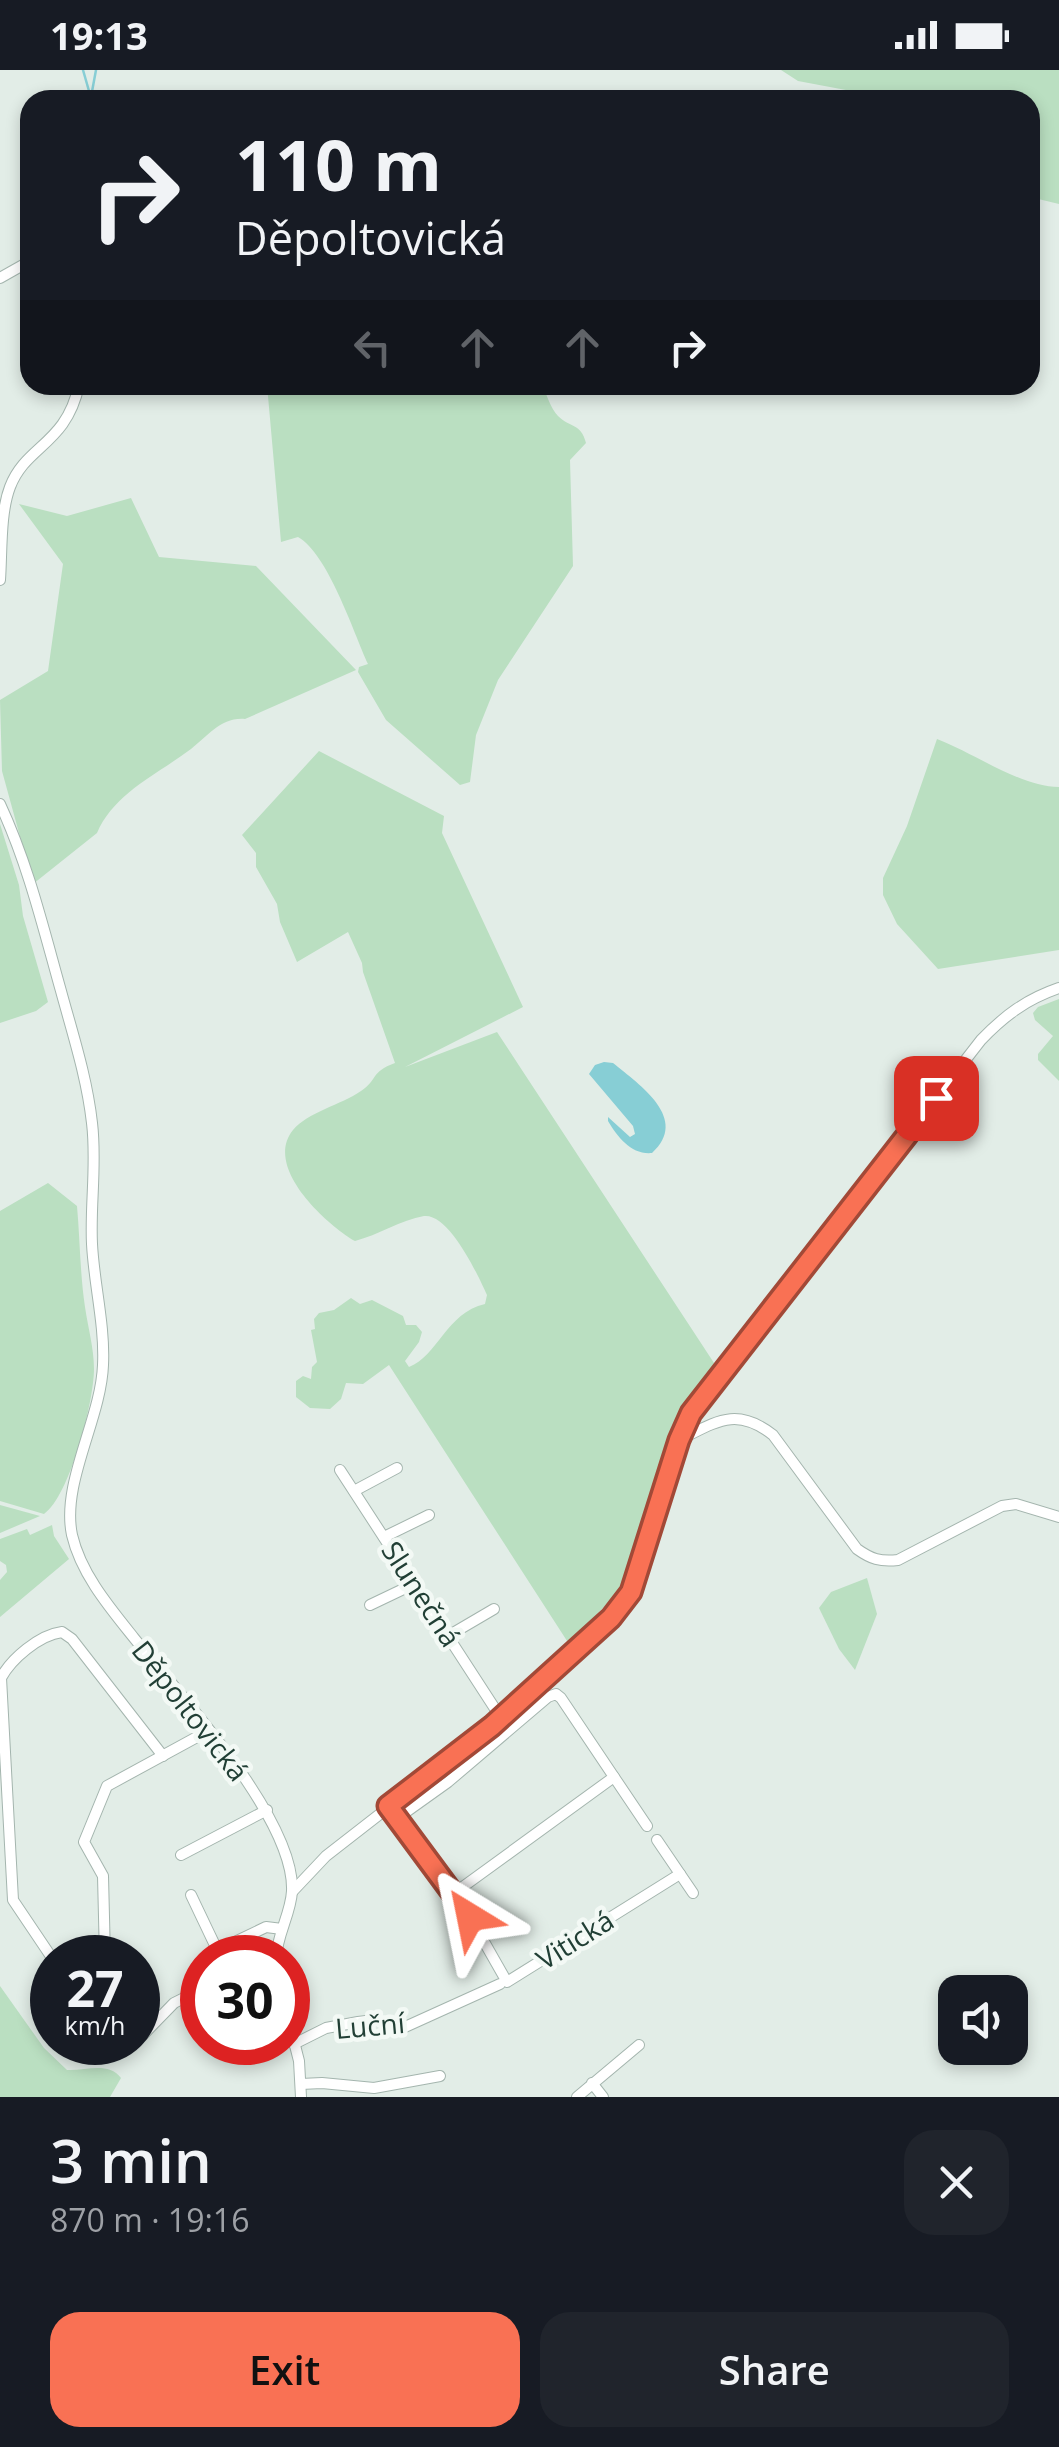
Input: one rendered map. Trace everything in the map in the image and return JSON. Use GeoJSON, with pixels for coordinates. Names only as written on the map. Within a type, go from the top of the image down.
{"type":"FeatureCollection","features":[{"type":"Feature","properties":{"kind":"street"},"geometry":{"type":"LineString","coordinates":[[0,580],[8,488],[28,461],[63,427],[76,395]]}},
{"type":"Feature","properties":{"kind":"street","name":"Děpoltovická"},"geometry":{"type":"LineString","coordinates":[[0,804],[33,889],[85,1080],[92,1124],[92,1242],[104,1362],[101,1391],[72,1500],[72,1536],[87,1573],[114,1613],[267,1810],[287,1860],[292,1892],[281,1935]]}},
{"type":"Feature","properties":{"kind":"street","name":"Děpoltovická"},"geometry":{"type":"LineString","coordinates":[[292,1892],[326,1856],[446,1764],[611,1618],[631,1592],[691,1413],[981,1040],[1005,1016],[1034,996],[1059,988]]}},
{"type":"Feature","properties":{"kind":"street"},"geometry":{"type":"LineString","coordinates":[[679,1440],[726,1418],[757,1422],[773,1435],[857,1549],[883,1562],[898,1560],[1002,1506],[1016,1504],[1059,1517]]}},
{"type":"Feature","properties":{"kind":"street"},"geometry":{"type":"LineString","coordinates":[[354,1491],[397,1468]]}},
{"type":"Feature","properties":{"kind":"street","name":"Slunečná"},"geometry":{"type":"LineString","coordinates":[[340,1470],[501,1718]]}},
{"type":"Feature","properties":{"kind":"street"},"geometry":{"type":"LineString","coordinates":[[384,1537],[429,1515]]}},
{"type":"Feature","properties":{"kind":"street"},"geometry":{"type":"LineString","coordinates":[[370,1604],[414,1584]]}},
{"type":"Feature","properties":{"kind":"street"},"geometry":{"type":"LineString","coordinates":[[448,1636],[494,1609]]}},
{"type":"Feature","properties":{"kind":"street"},"geometry":{"type":"LineString","coordinates":[[37,1935],[13,1900],[1,1678],[9,1663],[53,1633],[62,1632],[72,1639],[163,1756]]}},
{"type":"Feature","properties":{"kind":"street"},"geometry":{"type":"LineString","coordinates":[[399,1817],[556,1694],[647,1826]]}},
{"type":"Feature","properties":{"kind":"street"},"geometry":{"type":"LineString","coordinates":[[104,1935],[102,1876],[85,1847],[84,1837],[108,1786],[208,1731]]}},
{"type":"Feature","properties":{"kind":"street"},"geometry":{"type":"LineString","coordinates":[[453,1894],[614,1777]]}},
{"type":"Feature","properties":{"kind":"street","name":"Vitická"},"geometry":{"type":"LineString","coordinates":[[388,1806],[453,1894],[508,1982],[680,1874]]}},
{"type":"Feature","properties":{"kind":"street"},"geometry":{"type":"LineString","coordinates":[[181,1855],[267,1810]]}},
{"type":"Feature","properties":{"kind":"street"},"geometry":{"type":"LineString","coordinates":[[657,1840],[693,1893]]}},
{"type":"Feature","properties":{"kind":"street"},"geometry":{"type":"LineString","coordinates":[[191,1895],[210,1935]]}},
{"type":"Feature","properties":{"kind":"street"},"geometry":{"type":"LineString","coordinates":[[253,1935],[266,1928],[282,1929]]}},
{"type":"Feature","properties":{"kind":"street","name":"Luční"},"geometry":{"type":"LineString","coordinates":[[310,2036],[326,2028],[374,2020],[405,2027],[500,1984]]}},
{"type":"Feature","properties":{"kind":"street"},"geometry":{"type":"LineString","coordinates":[[160,2016],[180,2000]]}},
{"type":"Feature","properties":{"kind":"street"},"geometry":{"type":"LineString","coordinates":[[577,2097],[639,2045]]}},
{"type":"Feature","properties":{"kind":"street"},"geometry":{"type":"LineString","coordinates":[[297,2065],[300,2097]]}},
{"type":"Feature","properties":{"kind":"street"},"geometry":{"type":"LineString","coordinates":[[300,2084],[322,2082],[374,2088],[440,2076]]}},
{"type":"Feature","properties":{"kind":"street"},"geometry":{"type":"LineString","coordinates":[[592,2083],[603,2097]]}},
{"type":"Feature","properties":{"kind":"green space"},"geometry":{"type":"Polygon","coordinates":[[[781,70],[1059,70],[1059,204],[1040,199],[1040,90],[846,90],[798,81],[781,70]]]}},
{"type":"Feature","properties":{"kind":"green space"},"geometry":{"type":"Polygon","coordinates":[[[268,395],[547,395],[555,413],[584,437],[586,443],[570,460],[573,566],[498,680],[476,735],[470,782],[460,785],[386,720],[358,672],[359,667],[368,664],[319,559],[298,537],[281,542],[268,395]]]}},
{"type":"Feature","properties":{"kind":"green space"},"geometry":{"type":"Polygon","coordinates":[[[131,498],[159,557],[256,566],[356,670],[245,719],[215,728],[126,795],[97,833],[33,884],[2,771],[0,700],[48,671],[63,564],[19,504],[67,516],[131,498]]]}},
{"type":"Feature","properties":{"kind":"green space"},"geometry":{"type":"Polygon","coordinates":[[[937,739],[1013,776],[1059,787],[1059,950],[938,969],[897,924],[883,895],[883,878],[907,826],[937,739]]]}},
{"type":"Feature","properties":{"kind":"green space"},"geometry":{"type":"Polygon","coordinates":[[[319,751],[444,816],[442,833],[523,1007],[405,1067],[497,1032],[716,1366],[672,1426],[626,1579],[569,1644],[389,1365],[363,1384],[346,1383],[341,1399],[330,1409],[310,1408],[296,1397],[296,1381],[303,1376],[311,1379],[312,1367],[317,1362],[311,1330],[315,1329],[314,1319],[319,1313],[334,1310],[351,1298],[360,1304],[372,1300],[403,1316],[406,1325],[416,1325],[422,1332],[405,1361],[409,1367],[428,1354],[461,1316],[485,1304],[487,1295],[453,1234],[434,1218],[415,1218],[355,1241],[329,1222],[302,1193],[286,1161],[286,1145],[299,1124],[361,1091],[378,1073],[395,1063],[348,932],[297,962],[280,922],[277,904],[256,867],[256,853],[242,835],[319,751]]]}},
{"type":"Feature","properties":{"kind":"green space"},"geometry":{"type":"Polygon","coordinates":[[[0,824],[48,1002],[36,1011],[0,1023],[0,824]]]}},
{"type":"Feature","properties":{"kind":"green space"},"geometry":{"type":"Polygon","coordinates":[[[1059,999],[1059,1081],[1038,1060],[1038,1054],[1053,1036],[1035,1020],[1033,1013],[1059,999]]]}},
{"type":"Feature","properties":{"kind":"green space"},"geometry":{"type":"Polygon","coordinates":[[[48,1183],[77,1206],[83,1295],[94,1369],[90,1403],[71,1469],[54,1504],[44,1514],[0,1501],[0,1211],[48,1183]]]}},
{"type":"Feature","properties":{"kind":"green space"},"geometry":{"type":"Polygon","coordinates":[[[0,1505],[40,1516],[0,1533],[0,1505]]]}},
{"type":"Feature","properties":{"kind":"green space"},"geometry":{"type":"Polygon","coordinates":[[[52,1525],[54,1536],[69,1559],[0,1617],[0,1580],[7,1572],[0,1561],[0,1539],[27,1529],[30,1535],[52,1525]]]}},
{"type":"Feature","properties":{"kind":"green space"},"geometry":{"type":"Polygon","coordinates":[[[867,1578],[877,1614],[855,1670],[839,1649],[819,1608],[831,1592],[867,1578]]]}},
{"type":"Feature","properties":{"kind":"green space"},"geometry":{"type":"Polygon","coordinates":[[[0,1986],[30,2028],[30,2065],[62,2065],[67,2070],[103,2068],[121,2078],[110,2097],[0,2097],[0,1986]]]}},
{"type":"Feature","properties":{"kind":"water"},"geometry":{"type":"Polygon","coordinates":[[[613,1063],[636,1082],[663,1115],[666,1128],[652,1153],[626,1144],[608,1121],[608,1117],[630,1137],[635,1134],[633,1126],[589,1074],[595,1065],[613,1063]]]}},
{"type":"Feature","properties":{"kind":"waterway"},"geometry":{"type":"LineString","coordinates":[[83,70],[89,90]]}},
{"type":"Feature","properties":{"kind":"waterway"},"geometry":{"type":"LineString","coordinates":[[92,90],[96,70]]}},
{"type":"Feature","properties":{"kind":"route"},"geometry":{"type":"LineString","coordinates":[[470,1917],[388,1806],[492,1726],[611,1618],[631,1592],[691,1413],[936,1098]]}}]}
